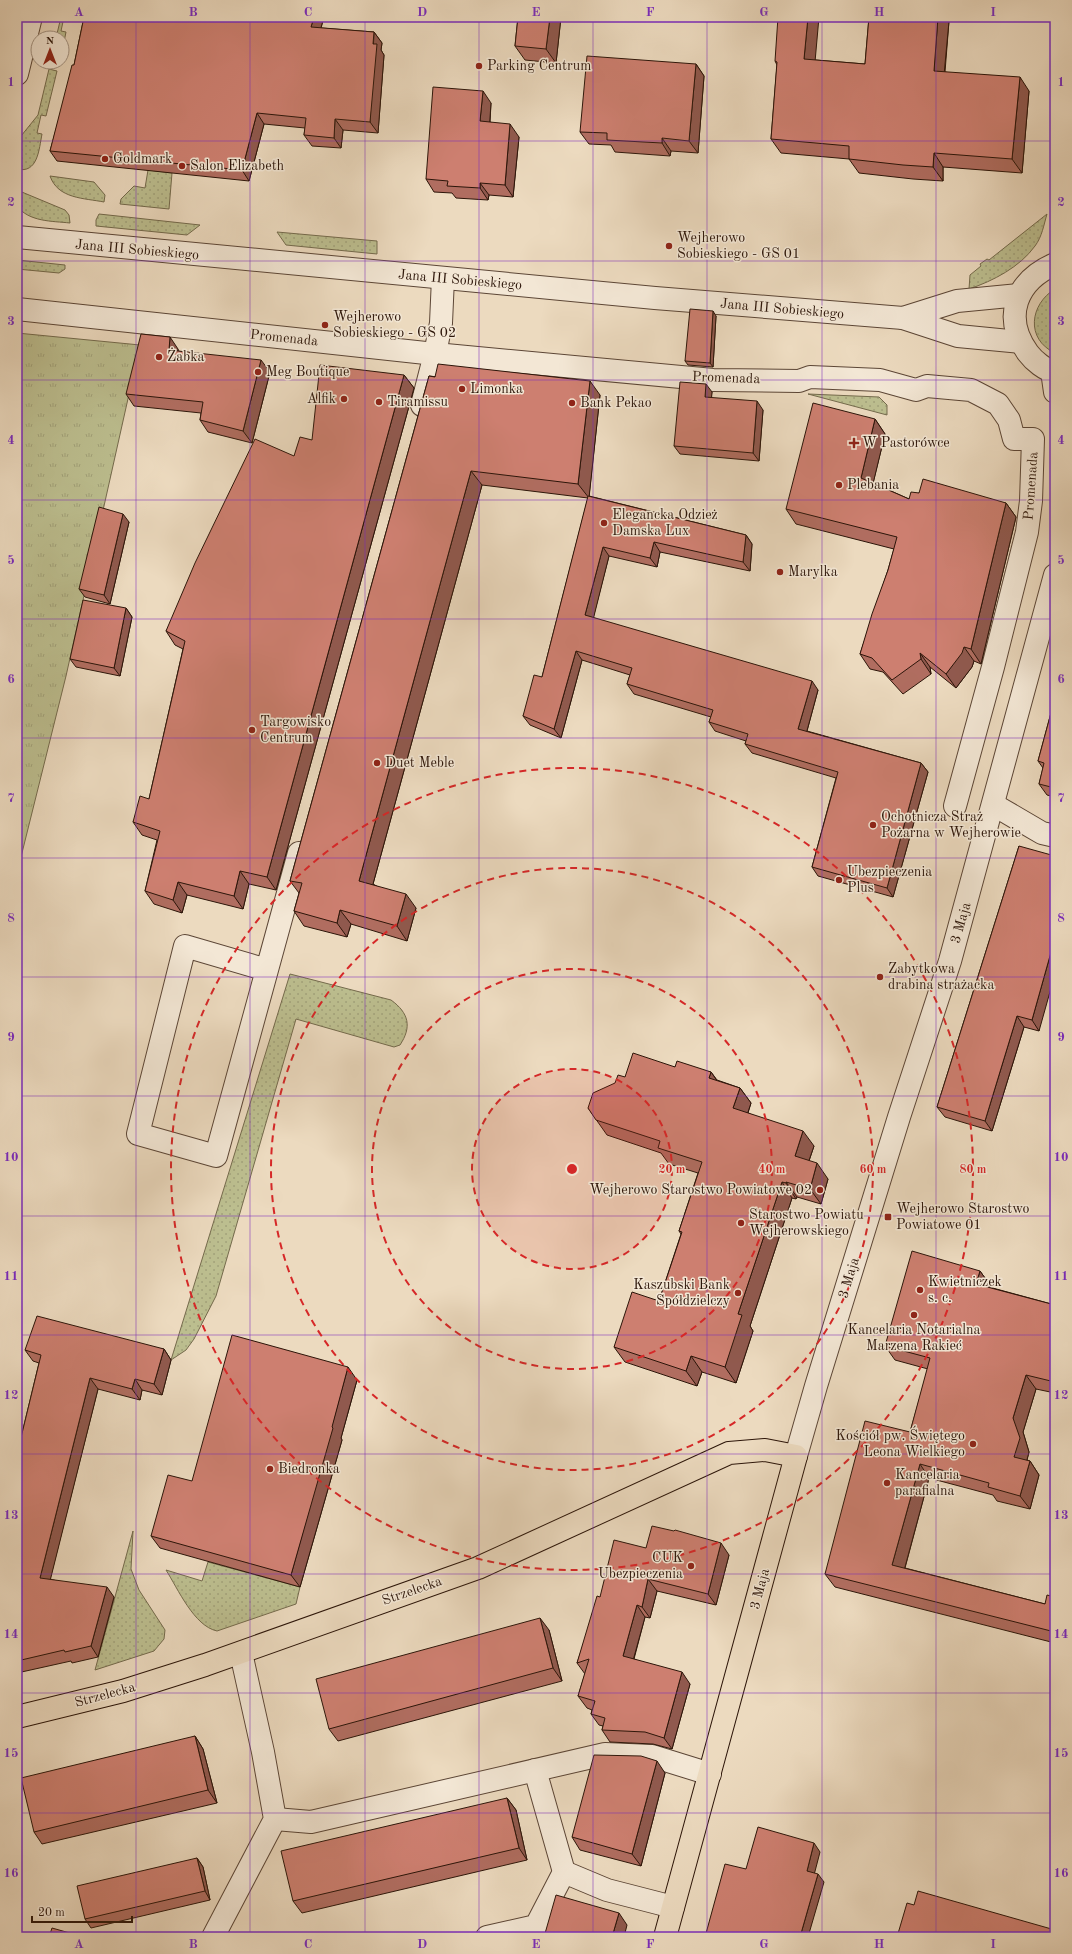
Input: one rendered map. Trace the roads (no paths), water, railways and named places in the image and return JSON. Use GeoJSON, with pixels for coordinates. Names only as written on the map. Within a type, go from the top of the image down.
{"type":"FeatureCollection","features":[{"type":"Feature","properties":{"kind":"main road","name":"Strzelecka"},"geometry":{"type":"LineString","coordinates":[[17,1717],[123,1691],[241,1653],[478,1568],[729,1452],[765,1450],[796,1456]]}},
{"type":"Feature","properties":{"kind":"main road","name":"3 Maja"},"geometry":{"type":"LineString","coordinates":[[665,1937],[796,1456]]}},
{"type":"Feature","properties":{"kind":"street"},"geometry":{"type":"LineString","coordinates":[[17,74],[31,17]]}},
{"type":"Feature","properties":{"kind":"street","name":"Jana III Sobieskiego"},"geometry":{"type":"LineString","coordinates":[[17,237],[731,305],[903,318],[958,336],[1020,342]]}},
{"type":"Feature","properties":{"kind":"street"},"geometry":{"type":"LineString","coordinates":[[1054,378],[1033,360],[1020,342],[1015,327],[1015,311],[1019,295],[1028,281],[1041,270],[1055,264]]}},
{"type":"Feature","properties":{"kind":"street"},"geometry":{"type":"LineString","coordinates":[[416,426],[435,354],[441,323],[443,278]]}},
{"type":"Feature","properties":{"kind":"street","name":"Jana III Sobieskiego"},"geometry":{"type":"LineString","coordinates":[[903,318],[957,301],[1019,295]]}},
{"type":"Feature","properties":{"kind":"street","name":"Promenada"},"geometry":{"type":"LineString","coordinates":[[17,310],[435,354],[712,380],[799,381],[810,377],[880,380],[916,390],[928,386],[972,390],[998,404],[1009,420],[1014,439],[1033,439],[1031,501],[1028,532],[955,806]]}},
{"type":"Feature","properties":{"kind":"street","name":"3 Maja"},"geometry":{"type":"LineString","coordinates":[[796,1456],[816,1386],[899,1117],[950,961],[994,805],[1055,575]]}},
{"type":"Feature","properties":{"kind":"street"},"geometry":{"type":"LineString","coordinates":[[994,805],[1042,832],[1055,836]]}},
{"type":"Feature","properties":{"kind":"street"},"geometry":{"type":"LineString","coordinates":[[267,970],[185,946],[138,1134],[216,1156],[305,832]]}},
{"type":"Feature","properties":{"kind":"street"},"geometry":{"type":"LineString","coordinates":[[213,1937],[275,1819],[263,1752],[241,1653]]}},
{"type":"Feature","properties":{"kind":"street"},"geometry":{"type":"LineString","coordinates":[[275,1819],[312,1822],[605,1754],[652,1756],[710,1774]]}},
{"type":"Feature","properties":{"kind":"street"},"geometry":{"type":"LineString","coordinates":[[487,1937],[536,1926],[564,1872],[535,1770]]}},
{"type":"Feature","properties":{"kind":"street"},"geometry":{"type":"LineString","coordinates":[[564,1872],[607,1890],[673,1908]]}},
{"type":"Feature","properties":{"kind":"place","name":"Parking Centrum"},"geometry":{"type":"Point","coordinates":[479,66]}},
{"type":"Feature","properties":{"kind":"place","name":"Goldmark"},"geometry":{"type":"Point","coordinates":[105,159]}},
{"type":"Feature","properties":{"kind":"place","name":"Salon Elizabeth"},"geometry":{"type":"Point","coordinates":[182,166]}},
{"type":"Feature","properties":{"kind":"place","name":"Wejherowo Sobieskiego - GS 01"},"geometry":{"type":"Point","coordinates":[669,246]}},
{"type":"Feature","properties":{"kind":"place","name":"Wejherowo Sobieskiego - GS 02"},"geometry":{"type":"Point","coordinates":[325,325]}},
{"type":"Feature","properties":{"kind":"place","name":"Żabka"},"geometry":{"type":"Point","coordinates":[159,357]}},
{"type":"Feature","properties":{"kind":"place","name":"Meg Boutique"},"geometry":{"type":"Point","coordinates":[258,372]}},
{"type":"Feature","properties":{"kind":"place","name":"Limonka"},"geometry":{"type":"Point","coordinates":[462,389]}},
{"type":"Feature","properties":{"kind":"place","name":"Alfik"},"geometry":{"type":"Point","coordinates":[344,399]}},
{"type":"Feature","properties":{"kind":"place","name":"Tiramissu"},"geometry":{"type":"Point","coordinates":[379,402]}},
{"type":"Feature","properties":{"kind":"place","name":"Bank Pekao"},"geometry":{"type":"Point","coordinates":[572,403]}},
{"type":"Feature","properties":{"kind":"place","name":"W Pastorówce"},"geometry":{"type":"Point","coordinates":[854,443]}},
{"type":"Feature","properties":{"kind":"place","name":"Plebania"},"geometry":{"type":"Point","coordinates":[839,485]}},
{"type":"Feature","properties":{"kind":"place","name":"Elegancka Odzież Damska Lux"},"geometry":{"type":"Point","coordinates":[604,523]}},
{"type":"Feature","properties":{"kind":"place","name":"Marylka"},"geometry":{"type":"Point","coordinates":[780,572]}},
{"type":"Feature","properties":{"kind":"place","name":"Targowisko Centrum"},"geometry":{"type":"Point","coordinates":[252,730]}},
{"type":"Feature","properties":{"kind":"place","name":"Duet Meble"},"geometry":{"type":"Point","coordinates":[377,763]}},
{"type":"Feature","properties":{"kind":"place","name":"Ochotnicza Straż Pożarna w Wejherowie"},"geometry":{"type":"Point","coordinates":[873,825]}},
{"type":"Feature","properties":{"kind":"place","name":"Ubezpieczenia Plus"},"geometry":{"type":"Point","coordinates":[839,880]}},
{"type":"Feature","properties":{"kind":"place","name":"Zabytkowa drabina strażacka"},"geometry":{"type":"Point","coordinates":[880,977]}},
{"type":"Feature","properties":{"kind":"place","name":"Wejherowo Starostwo Powiatowe 02"},"geometry":{"type":"Point","coordinates":[820,1190]}},
{"type":"Feature","properties":{"kind":"place","name":"Wejherowo Starostwo Powiatowe 01"},"geometry":{"type":"Point","coordinates":[888,1217]}},
{"type":"Feature","properties":{"kind":"place","name":"Starostwo Powiatu Wejherowskiego"},"geometry":{"type":"Point","coordinates":[741,1223]}},
{"type":"Feature","properties":{"kind":"place","name":"Kwietniczek s. c."},"geometry":{"type":"Point","coordinates":[920,1290]}},
{"type":"Feature","properties":{"kind":"place","name":"Kaszubski Bank Spółdzielczy"},"geometry":{"type":"Point","coordinates":[738,1293]}},
{"type":"Feature","properties":{"kind":"place","name":"Kancelaria Notarialna Marzena Rakieć"},"geometry":{"type":"Point","coordinates":[914,1315]}},
{"type":"Feature","properties":{"kind":"place","name":"Kościół pw. Świętego Leona Wielkiego"},"geometry":{"type":"Point","coordinates":[973,1444]}},
{"type":"Feature","properties":{"kind":"place","name":"Biedronka"},"geometry":{"type":"Point","coordinates":[270,1469]}},
{"type":"Feature","properties":{"kind":"place","name":"Kancelaria parafialna"},"geometry":{"type":"Point","coordinates":[887,1483]}},
{"type":"Feature","properties":{"kind":"place","name":"CUK Ubezpieczenia"},"geometry":{"type":"Point","coordinates":[691,1566]}}]}
